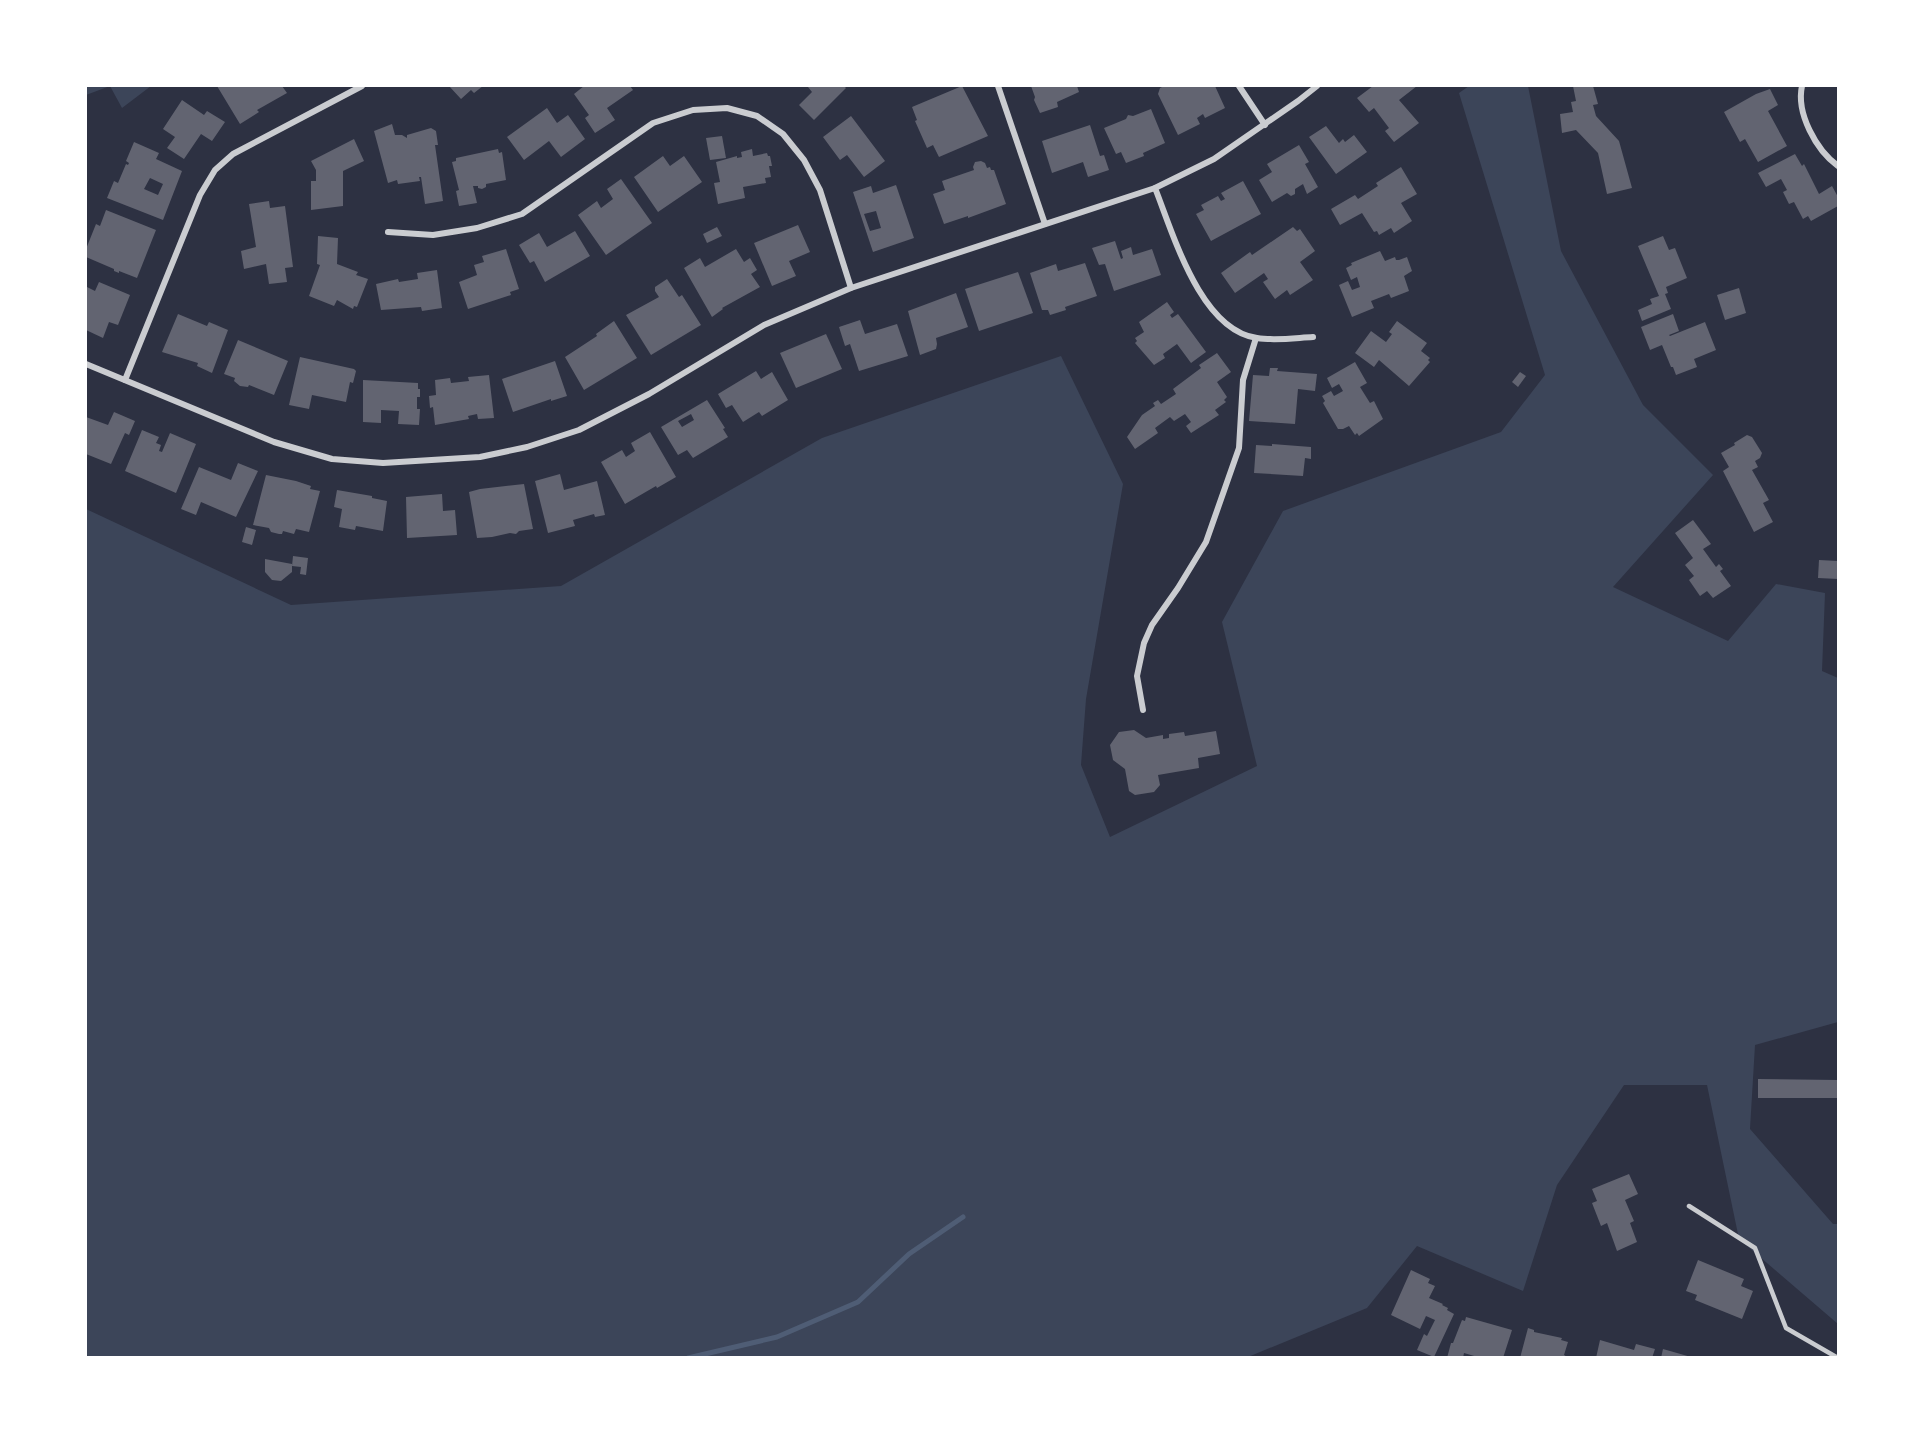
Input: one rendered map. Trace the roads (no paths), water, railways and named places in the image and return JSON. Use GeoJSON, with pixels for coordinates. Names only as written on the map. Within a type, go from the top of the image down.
{"type":"FeatureCollection","features":[{"type":"Feature","properties":{"kind":"street"},"geometry":{"type":"LineString","coordinates":[[125,380],[200,195],[215,170],[233,154],[362,86]]}},
{"type":"Feature","properties":{"kind":"street"},"geometry":{"type":"LineString","coordinates":[[998,86],[1045,224]]}},
{"type":"Feature","properties":{"kind":"street"},"geometry":{"type":"LineString","coordinates":[[1239,86],[1265,125]]}},
{"type":"Feature","properties":{"kind":"street"},"geometry":{"type":"LineString","coordinates":[[86,364],[274,442],[332,459],[383,463],[480,457],[527,447],[579,430],[649,394],[764,325],[851,288],[1155,188],[1214,159],[1317,86]]}},
{"type":"Feature","properties":{"kind":"street"},"geometry":{"type":"LineString","coordinates":[[1802,86],[1804,117],[1816,142],[1839,166]]}},
{"type":"Feature","properties":{"kind":"street"},"geometry":{"type":"LineString","coordinates":[[388,232],[433,236],[477,228],[522,214],[653,123],[693,110],[727,108],[758,116],[783,134],[804,160],[820,190],[851,288]]}},
{"type":"Feature","properties":{"kind":"street"},"geometry":{"type":"LineString","coordinates":[[1155,188],[1188,271],[1209,306],[1231,328],[1256,339],[1312,337]]}},
{"type":"Feature","properties":{"kind":"street"},"geometry":{"type":"LineString","coordinates":[[1143,710],[1137,676],[1144,643],[1152,625],[1206,542],[1239,448],[1243,380],[1256,339]]}},
{"type":"Feature","properties":{"kind":"lane"},"geometry":{"type":"LineString","coordinates":[[1689,1206],[1755,1248],[1786,1328],[1838,1358]]}},
{"type":"Feature","properties":{"kind":"waterway"},"geometry":{"type":"LineString","coordinates":[[688,1358],[777,1337],[858,1302],[909,1254],[963,1217]]}}]}
